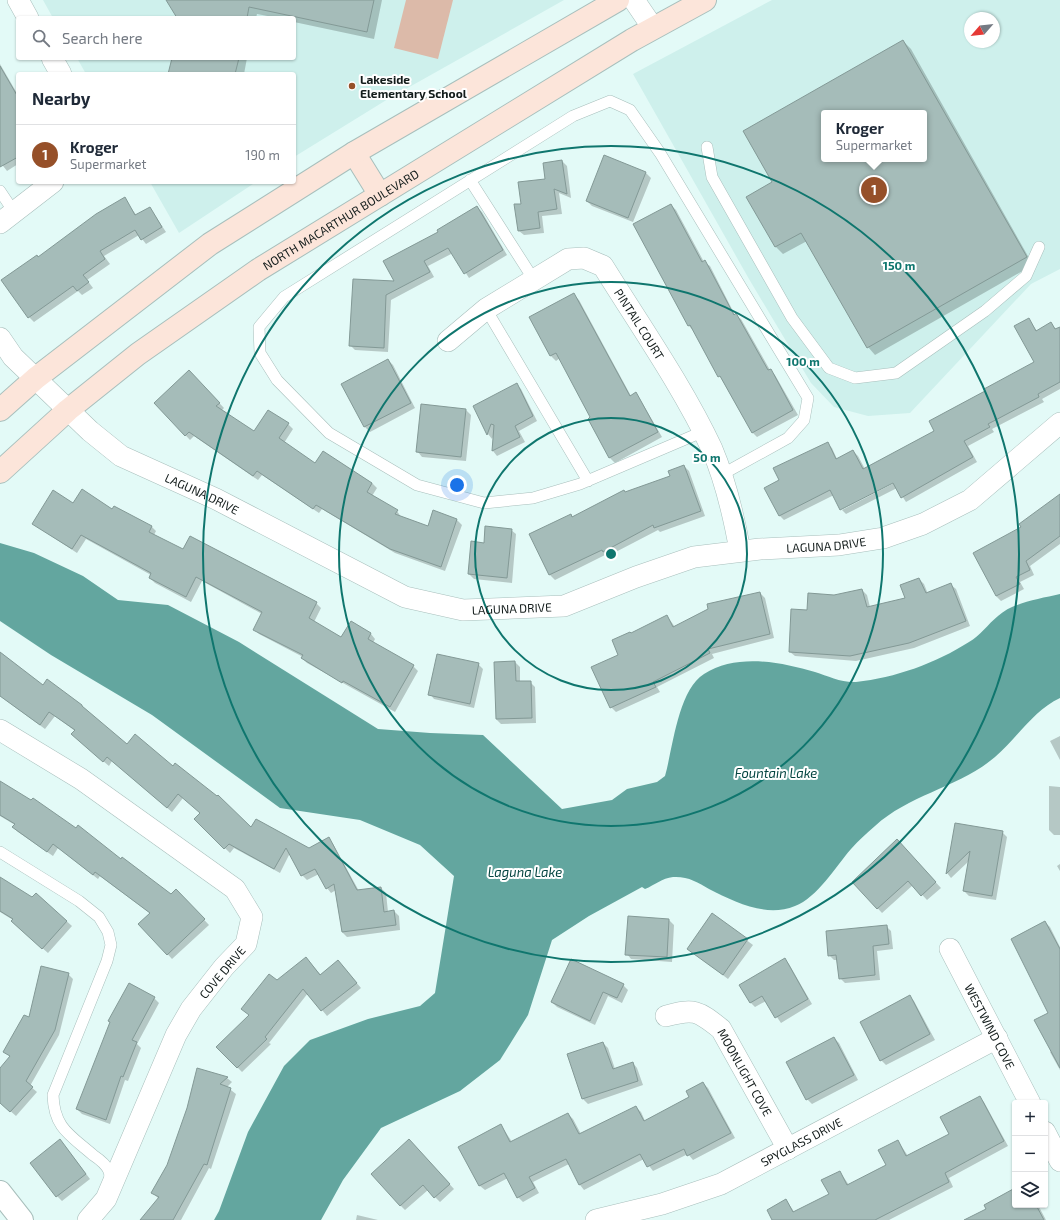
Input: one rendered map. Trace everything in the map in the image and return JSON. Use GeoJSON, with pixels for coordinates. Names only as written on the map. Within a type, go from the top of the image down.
{"type":"FeatureCollection","features":[{"type":"Feature","properties":{"kind":"main road"},"geometry":{"type":"LineString","coordinates":[[0,410],[36,378],[210,244],[354,153],[618,0]]}},
{"type":"Feature","properties":{"kind":"main road","name":"NORTH MACARTHUR BOULEVARD"},"geometry":{"type":"LineString","coordinates":[[0,472],[68,410],[138,354],[258,270],[653,28],[704,0]]}},
{"type":"Feature","properties":{"kind":"main road"},"geometry":{"type":"LineString","coordinates":[[354,153],[380,195]]}},
{"type":"Feature","properties":{"kind":"street"},"geometry":{"type":"LineString","coordinates":[[18,0],[27,16]]}},
{"type":"Feature","properties":{"kind":"street"},"geometry":{"type":"LineString","coordinates":[[634,0],[653,28]]}},
{"type":"Feature","properties":{"kind":"street"},"geometry":{"type":"LineString","coordinates":[[53,60],[60,72]]}},
{"type":"Feature","properties":{"kind":"street"},"geometry":{"type":"LineString","coordinates":[[7,218],[50,184]]}},
{"type":"Feature","properties":{"kind":"street","name":"PINTAIL COURT"},"geometry":{"type":"LineString","coordinates":[[448,341],[486,309],[568,259],[584,258],[603,266],[679,390],[712,449],[732,505],[740,551]]}},
{"type":"Feature","properties":{"kind":"street","name":"LAGUNA DRIVE"},"geometry":{"type":"LineString","coordinates":[[0,338],[13,357],[90,431],[121,456],[216,499],[405,597],[463,610],[564,606],[636,577],[694,557],[760,549],[839,545],[883,538],[923,524],[970,500],[1060,423]]}},
{"type":"Feature","properties":{"kind":"street","name":"COVE DRIVE"},"geometry":{"type":"LineString","coordinates":[[0,730],[81,779],[234,889],[252,917],[246,944],[224,966],[191,1009],[176,1035],[106,1199],[88,1220]]}},
{"type":"Feature","properties":{"kind":"street","name":"WESTWIND COVE"},"geometry":{"type":"LineString","coordinates":[[950,950],[1028,1100]]}},
{"type":"Feature","properties":{"kind":"street","name":"MOONLIGHT COVE"},"geometry":{"type":"LineString","coordinates":[[666,1016],[686,1010],[704,1016],[721,1029],[788,1149]]}},
{"type":"Feature","properties":{"kind":"street","name":"SPYGLASS DRIVE"},"geometry":{"type":"LineString","coordinates":[[596,1220],[662,1204],[721,1184],[997,1038]]}},
{"type":"Feature","properties":{"kind":"street"},"geometry":{"type":"LineString","coordinates":[[1047,1136],[1060,1161]]}},
{"type":"Feature","properties":{"kind":"street"},"geometry":{"type":"LineString","coordinates":[[0,1192],[22,1220]]}},
{"type":"Feature","properties":{"kind":"lane"},"geometry":{"type":"LineString","coordinates":[[702,432],[588,481],[533,498],[484,503],[417,485],[329,433],[277,380],[260,353],[259,327],[284,296],[573,116],[610,101],[630,110],[660,153],[808,398],[804,420],[788,438],[721,475]]}},
{"type":"Feature","properties":{"kind":"lane"},"geometry":{"type":"LineString","coordinates":[[707,147],[712,177],[792,318],[829,368],[855,378],[896,373],[985,311],[1026,276],[1039,248]]}},
{"type":"Feature","properties":{"kind":"lane"},"geometry":{"type":"LineString","coordinates":[[470,180],[534,280]]}},
{"type":"Feature","properties":{"kind":"lane"},"geometry":{"type":"LineString","coordinates":[[0,191],[7,218]]}},
{"type":"Feature","properties":{"kind":"lane"},"geometry":{"type":"LineString","coordinates":[[486,309],[588,481]]}},
{"type":"Feature","properties":{"kind":"lane"},"geometry":{"type":"LineString","coordinates":[[0,852],[79,901],[99,917],[108,932],[111,945],[107,961],[53,1095],[54,1110],[58,1122],[108,1170],[112,1186]]}},
{"type":"Feature","properties":{"kind":"shaded area","name":"Lakeside Elementary School"},"geometry":{"type":"Polygon","coordinates":[[[43,0],[564,0],[388,99],[296,156],[296,72],[85,72],[78,60],[296,60],[296,16],[52,16],[43,0]]]}},
{"type":"Feature","properties":{"kind":"shaded area"},"geometry":{"type":"Polygon","coordinates":[[[406,0],[453,0],[438,59],[394,48],[406,0]]]}},
{"type":"Feature","properties":{"kind":"shaded area"},"geometry":{"type":"Polygon","coordinates":[[[772,0],[1060,0],[1060,269],[1031,284],[910,413],[868,416],[834,407],[811,383],[749,279],[633,74],[772,0]]]}},
{"type":"Feature","properties":{"kind":"shaded area"},"geometry":{"type":"Polygon","coordinates":[[[151,184],[253,184],[179,233],[151,184]]]}},
{"type":"Feature","properties":{"kind":"water","name":"Laguna Lake"},"geometry":{"type":"Polygon","coordinates":[[[0,543],[34,553],[83,576],[118,600],[168,605],[239,642],[378,729],[483,735],[562,809],[612,800],[627,789],[657,782],[665,776],[678,720],[688,693],[695,682],[704,674],[717,667],[730,663],[759,661],[802,668],[851,682],[871,680],[900,673],[943,657],[973,639],[998,616],[1011,607],[1060,594],[1060,698],[1042,710],[1003,750],[981,767],[889,815],[854,846],[826,881],[811,896],[795,906],[773,910],[751,907],[729,899],[692,880],[683,877],[673,877],[662,880],[645,889],[642,887],[589,916],[552,940],[528,1015],[500,1060],[460,1091],[381,1128],[343,1180],[321,1220],[214,1220],[219,1211],[248,1132],[284,1066],[310,1040],[368,1019],[420,1006],[435,993],[454,876],[420,845],[360,820],[280,808],[152,715],[51,655],[0,621],[0,543]]]}},
{"type":"Feature","properties":{"kind":"building"},"geometry":{"type":"Polygon","coordinates":[[[166,0],[374,0],[367,32],[249,7],[247,16],[176,16],[166,0]]]}},
{"type":"Feature","properties":{"kind":"building"},"geometry":{"type":"Polygon","coordinates":[[[903,40],[1027,257],[867,348],[801,233],[775,247],[746,197],[772,182],[743,131],[903,40]]]}},
{"type":"Feature","properties":{"kind":"building"},"geometry":{"type":"Polygon","coordinates":[[[172,60],[238,60],[236,72],[168,72],[172,60]]]}},
{"type":"Feature","properties":{"kind":"building"},"geometry":{"type":"Polygon","coordinates":[[[0,66],[16,94],[16,158],[0,167],[0,66]]]}},
{"type":"Feature","properties":{"kind":"building"},"geometry":{"type":"Polygon","coordinates":[[[604,155],[646,172],[628,218],[586,201],[604,155]]]}},
{"type":"Feature","properties":{"kind":"building"},"geometry":{"type":"Polygon","coordinates":[[[562,160],[567,194],[554,189],[557,209],[538,212],[540,228],[518,231],[514,204],[521,204],[518,182],[545,179],[543,163],[562,160]]]}},
{"type":"Feature","properties":{"kind":"building"},"geometry":{"type":"Polygon","coordinates":[[[125,197],[135,215],[150,207],[162,227],[141,240],[135,230],[100,251],[105,259],[83,275],[89,282],[77,291],[73,286],[28,318],[1,280],[37,255],[38,257],[96,214],[125,197]]]}},
{"type":"Feature","properties":{"kind":"building"},"geometry":{"type":"Polygon","coordinates":[[[671,204],[702,262],[705,260],[734,315],[736,313],[768,370],[771,369],[793,410],[752,433],[720,376],[718,377],[690,325],[688,326],[633,224],[671,204]]]}},
{"type":"Feature","properties":{"kind":"building"},"geometry":{"type":"Polygon","coordinates":[[[477,206],[503,250],[464,274],[448,248],[424,261],[430,272],[386,295],[384,348],[349,346],[353,279],[394,281],[383,261],[438,232],[437,230],[477,206]]]}},
{"type":"Feature","properties":{"kind":"building"},"geometry":{"type":"Polygon","coordinates":[[[574,293],[630,396],[636,392],[658,432],[609,458],[588,419],[590,417],[556,353],[550,356],[529,317],[574,293]]]}},
{"type":"Feature","properties":{"kind":"building"},"geometry":{"type":"Polygon","coordinates":[[[1029,318],[1036,331],[1051,322],[1055,329],[1060,327],[1060,382],[1038,394],[1039,397],[988,424],[990,427],[964,441],[973,457],[901,498],[893,483],[840,510],[830,490],[779,516],[764,488],[779,480],[773,468],[828,442],[836,459],[853,450],[863,469],[934,431],[929,421],[985,391],[984,389],[1034,362],[1014,326],[1029,318]]]}},
{"type":"Feature","properties":{"kind":"building"},"geometry":{"type":"Polygon","coordinates":[[[388,359],[411,403],[364,427],[341,384],[388,359]]]}},
{"type":"Feature","properties":{"kind":"building"},"geometry":{"type":"Polygon","coordinates":[[[189,370],[220,403],[216,406],[254,431],[268,410],[289,423],[279,438],[315,463],[323,451],[372,483],[367,492],[398,510],[395,514],[428,526],[433,510],[457,519],[441,567],[390,549],[316,505],[313,509],[257,471],[253,476],[189,432],[185,436],[154,403],[189,370]]]}},
{"type":"Feature","properties":{"kind":"building"},"geometry":{"type":"Polygon","coordinates":[[[517,383],[533,416],[515,426],[520,437],[492,451],[494,425],[491,424],[487,435],[473,406],[517,383]]]}},
{"type":"Feature","properties":{"kind":"building"},"geometry":{"type":"Polygon","coordinates":[[[421,404],[466,409],[461,457],[416,452],[421,404]]]}},
{"type":"Feature","properties":{"kind":"building"},"geometry":{"type":"Polygon","coordinates":[[[684,465],[701,511],[654,528],[653,525],[603,552],[602,550],[549,575],[529,534],[571,514],[572,517],[624,490],[625,492],[670,476],[668,471],[684,465]]]}},
{"type":"Feature","properties":{"kind":"building"},"geometry":{"type":"Polygon","coordinates":[[[82,489],[112,509],[114,506],[152,526],[149,532],[183,549],[190,536],[317,602],[309,618],[341,637],[351,621],[371,633],[368,639],[414,665],[390,707],[343,681],[342,683],[301,658],[303,655],[253,630],[262,612],[196,577],[186,597],[149,578],[151,573],[81,535],[72,549],[32,524],[53,490],[73,503],[82,489]]]}},
{"type":"Feature","properties":{"kind":"building"},"geometry":{"type":"Polygon","coordinates":[[[1060,494],[1060,536],[1026,561],[1030,570],[1016,577],[1020,584],[996,596],[973,553],[1021,527],[1019,524],[1060,494]]]}},
{"type":"Feature","properties":{"kind":"building"},"geometry":{"type":"Polygon","coordinates":[[[485,526],[512,529],[507,578],[468,574],[471,541],[484,543],[485,526]]]}},
{"type":"Feature","properties":{"kind":"building"},"geometry":{"type":"Polygon","coordinates":[[[919,578],[926,593],[951,583],[966,621],[909,643],[850,656],[789,652],[791,609],[807,610],[808,593],[834,595],[862,589],[867,607],[905,598],[900,585],[919,578]]]}},
{"type":"Feature","properties":{"kind":"building"},"geometry":{"type":"Polygon","coordinates":[[[760,592],[770,634],[708,649],[710,653],[653,682],[656,687],[610,708],[591,667],[618,655],[612,640],[630,632],[631,633],[667,615],[673,627],[708,609],[707,604],[760,592]]]}},
{"type":"Feature","properties":{"kind":"building"},"geometry":{"type":"Polygon","coordinates":[[[0,652],[43,685],[47,679],[82,705],[127,744],[135,734],[173,766],[175,763],[217,796],[218,795],[251,827],[256,819],[309,848],[329,837],[357,890],[381,887],[384,912],[394,910],[396,925],[342,932],[334,884],[326,889],[315,869],[301,876],[286,848],[274,869],[229,844],[224,849],[194,819],[200,813],[178,794],[167,808],[107,757],[103,762],[71,734],[75,730],[49,712],[40,725],[0,696],[0,652]]]}},
{"type":"Feature","properties":{"kind":"building"},"geometry":{"type":"Polygon","coordinates":[[[437,654],[479,663],[470,704],[428,695],[437,654]]]}},
{"type":"Feature","properties":{"kind":"building"},"geometry":{"type":"Polygon","coordinates":[[[515,661],[516,681],[531,681],[532,718],[496,719],[494,662],[515,661]]]}},
{"type":"Feature","properties":{"kind":"building"},"geometry":{"type":"Polygon","coordinates":[[[0,781],[31,800],[33,798],[76,828],[78,825],[121,859],[122,857],[171,894],[176,889],[205,919],[167,955],[138,924],[150,913],[95,872],[93,875],[53,844],[47,852],[12,827],[15,824],[0,815],[0,781]]]}},
{"type":"Feature","properties":{"kind":"building"},"geometry":{"type":"Polygon","coordinates":[[[955,823],[1003,831],[992,896],[963,891],[970,851],[946,874],[955,823]]]}},
{"type":"Feature","properties":{"kind":"building"},"geometry":{"type":"Polygon","coordinates":[[[897,839],[936,882],[921,896],[908,881],[877,909],[852,882],[897,839]]]}},
{"type":"Feature","properties":{"kind":"building"},"geometry":{"type":"Polygon","coordinates":[[[0,877],[32,897],[36,893],[67,921],[42,949],[11,921],[13,919],[0,911],[0,877]]]}},
{"type":"Feature","properties":{"kind":"building"},"geometry":{"type":"Polygon","coordinates":[[[712,913],[748,939],[723,975],[687,949],[712,913]]]}},
{"type":"Feature","properties":{"kind":"building"},"geometry":{"type":"Polygon","coordinates":[[[628,916],[669,919],[667,957],[625,955],[628,916]]]}},
{"type":"Feature","properties":{"kind":"building"},"geometry":{"type":"Polygon","coordinates":[[[1045,921],[1060,949],[1060,1068],[1034,1020],[1048,1013],[1011,939],[1045,921]]]}},
{"type":"Feature","properties":{"kind":"building"},"geometry":{"type":"Polygon","coordinates":[[[887,925],[889,944],[873,946],[875,975],[839,979],[836,955],[828,956],[826,931],[887,925]]]}},
{"type":"Feature","properties":{"kind":"building"},"geometry":{"type":"Polygon","coordinates":[[[306,957],[320,975],[338,960],[357,983],[321,1011],[303,989],[265,1037],[267,1039],[237,1068],[216,1047],[249,1015],[241,1009],[269,974],[277,980],[306,957]]]}},
{"type":"Feature","properties":{"kind":"building"},"geometry":{"type":"Polygon","coordinates":[[[785,958],[808,999],[775,1018],[762,996],[750,1003],[739,985],[785,958]]]}},
{"type":"Feature","properties":{"kind":"building"},"geometry":{"type":"Polygon","coordinates":[[[571,959],[624,984],[617,998],[603,992],[590,1021],[551,1002],[571,959]]]}},
{"type":"Feature","properties":{"kind":"building"},"geometry":{"type":"Polygon","coordinates":[[[41,966],[69,973],[55,1030],[26,1081],[33,1087],[10,1112],[0,1103],[0,1068],[10,1056],[3,1052],[24,1015],[29,1017],[41,966]]]}},
{"type":"Feature","properties":{"kind":"building"},"geometry":{"type":"Polygon","coordinates":[[[129,983],[155,997],[132,1040],[137,1042],[123,1077],[121,1076],[106,1120],[76,1109],[110,1022],[108,1021],[129,983]]]}},
{"type":"Feature","properties":{"kind":"building"},"geometry":{"type":"Polygon","coordinates":[[[910,995],[930,1034],[880,1061],[860,1022],[910,995]]]}},
{"type":"Feature","properties":{"kind":"building"},"geometry":{"type":"Polygon","coordinates":[[[834,1037],[854,1075],[806,1100],[786,1062],[834,1037]]]}},
{"type":"Feature","properties":{"kind":"building"},"geometry":{"type":"Polygon","coordinates":[[[603,1042],[613,1069],[633,1062],[638,1081],[582,1099],[567,1054],[603,1042]]]}},
{"type":"Feature","properties":{"kind":"building"},"geometry":{"type":"Polygon","coordinates":[[[197,1068],[228,1077],[220,1084],[231,1088],[207,1165],[204,1164],[173,1220],[140,1220],[159,1197],[151,1193],[167,1165],[187,1108],[197,1068]]]}},
{"type":"Feature","properties":{"kind":"building"},"geometry":{"type":"Polygon","coordinates":[[[703,1082],[731,1133],[687,1156],[684,1149],[647,1167],[640,1154],[579,1185],[566,1159],[529,1177],[535,1188],[517,1198],[504,1173],[479,1186],[458,1147],[501,1124],[510,1142],[568,1113],[579,1134],[636,1106],[644,1121],[689,1097],[686,1091],[703,1082]]]}},
{"type":"Feature","properties":{"kind":"building"},"geometry":{"type":"Polygon","coordinates":[[[980,1096],[1004,1141],[945,1173],[949,1182],[875,1220],[772,1220],[767,1210],[786,1199],[793,1212],[829,1194],[821,1180],[840,1171],[847,1185],[886,1165],[878,1150],[898,1140],[906,1156],[949,1134],[940,1117],[980,1096]]]}},
{"type":"Feature","properties":{"kind":"building"},"geometry":{"type":"Polygon","coordinates":[[[60,1139],[86,1174],[56,1197],[30,1163],[60,1139]]]}},
{"type":"Feature","properties":{"kind":"building"},"geometry":{"type":"Polygon","coordinates":[[[409,1139],[450,1184],[434,1198],[423,1185],[400,1206],[371,1174],[409,1139]]]}},
{"type":"Feature","properties":{"kind":"building"},"geometry":{"type":"Polygon","coordinates":[[[1012,1190],[1012,1208],[1038,1208],[1044,1220],[964,1220],[986,1209],[984,1205],[1012,1190]]]}},
{"type":"Feature","properties":{"kind":"place","name":"Lakeside Elementary School"},"geometry":{"type":"Point","coordinates":[352,86]}},
{"type":"Feature","properties":{"kind":"place","name":"Kroger"},"geometry":{"type":"Point","coordinates":[874,190]}},
{"type":"Feature","properties":{"kind":"water label","name":"Fountain Lake"},"geometry":{"type":"Point","coordinates":[776,773]}}]}
